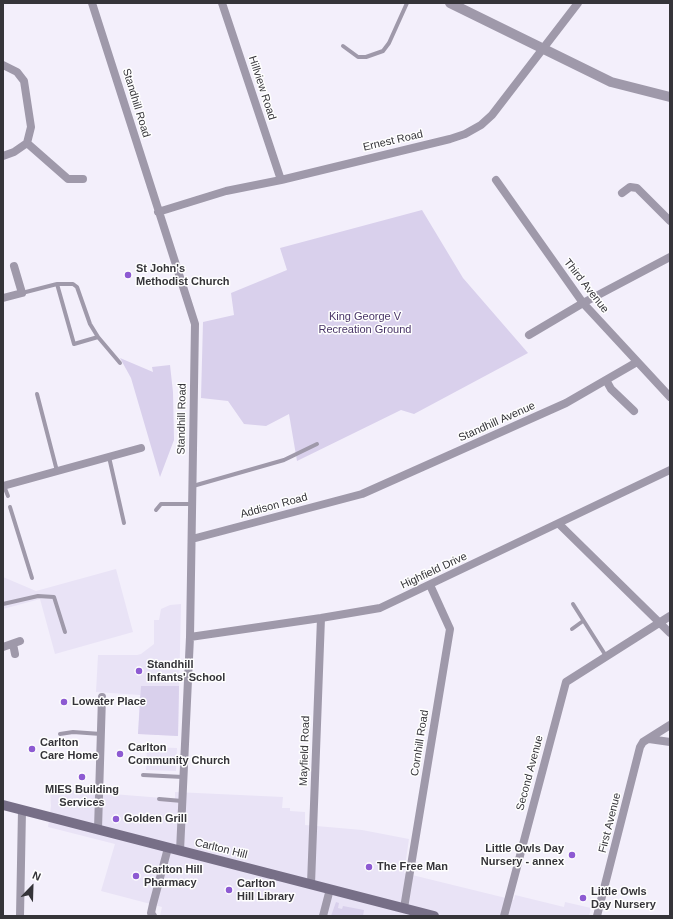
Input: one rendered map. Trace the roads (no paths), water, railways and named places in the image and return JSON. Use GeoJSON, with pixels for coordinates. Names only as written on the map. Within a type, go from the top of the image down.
{"type":"FeatureCollection","features":[{"type":"Feature","properties":{"kind":"main road","name":"Carlton Hill"},"geometry":{"type":"LineString","coordinates":[[3,805],[434,916]]}},
{"type":"Feature","properties":{"kind":"street","name":"Standhill Road"},"geometry":{"type":"LineString","coordinates":[[92,3],[195,324],[190,637],[180,851]]}},
{"type":"Feature","properties":{"kind":"street","name":"Hillview Road"},"geometry":{"type":"LineString","coordinates":[[222,3],[281,180]]}},
{"type":"Feature","properties":{"kind":"street"},"geometry":{"type":"LineString","coordinates":[[450,3],[611,82],[670,97]]}},
{"type":"Feature","properties":{"kind":"street","name":"Ernest Road"},"geometry":{"type":"LineString","coordinates":[[158,212],[226,191],[281,180],[450,139],[465,134],[481,125],[492,114],[578,3]]}},
{"type":"Feature","properties":{"kind":"street"},"geometry":{"type":"LineString","coordinates":[[3,64],[17,72],[24,81],[31,127],[27,143],[14,152],[3,156]]}},
{"type":"Feature","properties":{"kind":"street"},"geometry":{"type":"LineString","coordinates":[[27,143],[68,179],[83,179]]}},
{"type":"Feature","properties":{"kind":"street","name":"Third Avenue"},"geometry":{"type":"LineString","coordinates":[[496,180],[583,303],[670,397]]}},
{"type":"Feature","properties":{"kind":"street"},"geometry":{"type":"LineString","coordinates":[[622,193],[630,187],[637,188],[670,221]]}},
{"type":"Feature","properties":{"kind":"street"},"geometry":{"type":"LineString","coordinates":[[528,335],[583,303],[670,257]]}},
{"type":"Feature","properties":{"kind":"street"},"geometry":{"type":"LineString","coordinates":[[3,298],[22,293],[14,266]]}},
{"type":"Feature","properties":{"kind":"street","name":"Standhill Avenue"},"geometry":{"type":"LineString","coordinates":[[362,494],[566,403],[637,362]]}},
{"type":"Feature","properties":{"kind":"street"},"geometry":{"type":"LineString","coordinates":[[606,380],[611,389],[634,411]]}},
{"type":"Feature","properties":{"kind":"street"},"geometry":{"type":"LineString","coordinates":[[4,486],[141,448]]}},
{"type":"Feature","properties":{"kind":"street","name":"Highfield Drive"},"geometry":{"type":"LineString","coordinates":[[190,637],[380,608],[670,470]]}},
{"type":"Feature","properties":{"kind":"street","name":"Addison Road"},"geometry":{"type":"LineString","coordinates":[[192,539],[362,494]]}},
{"type":"Feature","properties":{"kind":"street"},"geometry":{"type":"LineString","coordinates":[[559,524],[670,633]]}},
{"type":"Feature","properties":{"kind":"street","name":"Cornhill Road"},"geometry":{"type":"LineString","coordinates":[[404,908],[450,628],[430,585]]}},
{"type":"Feature","properties":{"kind":"street","name":"Second Avenue"},"geometry":{"type":"LineString","coordinates":[[504,916],[566,682],[670,616]]}},
{"type":"Feature","properties":{"kind":"street","name":"Mayfield Road"},"geometry":{"type":"LineString","coordinates":[[311,884],[321,618]]}},
{"type":"Feature","properties":{"kind":"street"},"geometry":{"type":"LineString","coordinates":[[11,643],[15,654]]}},
{"type":"Feature","properties":{"kind":"street"},"geometry":{"type":"LineString","coordinates":[[98,829],[102,697]]}},
{"type":"Feature","properties":{"kind":"street","name":"First Avenue"},"geometry":{"type":"LineString","coordinates":[[597,916],[640,747],[643,742],[670,725]]}},
{"type":"Feature","properties":{"kind":"street"},"geometry":{"type":"LineString","coordinates":[[649,738],[670,742]]}},
{"type":"Feature","properties":{"kind":"street"},"geometry":{"type":"LineString","coordinates":[[20,916],[22,810]]}},
{"type":"Feature","properties":{"kind":"street"},"geometry":{"type":"LineString","coordinates":[[153,916],[151,913],[168,848]]}},
{"type":"Feature","properties":{"kind":"street"},"geometry":{"type":"LineString","coordinates":[[323,916],[330,889]]}},
{"type":"Feature","properties":{"kind":"lane"},"geometry":{"type":"LineString","coordinates":[[343,46],[358,57],[366,57],[383,51],[407,3]]}},
{"type":"Feature","properties":{"kind":"lane"},"geometry":{"type":"LineString","coordinates":[[22,293],[57,284],[68,283],[77,287],[90,324],[98,337],[120,363]]}},
{"type":"Feature","properties":{"kind":"lane"},"geometry":{"type":"LineString","coordinates":[[57,284],[74,344],[98,337]]}},
{"type":"Feature","properties":{"kind":"lane"},"geometry":{"type":"LineString","coordinates":[[37,394],[57,472]]}},
{"type":"Feature","properties":{"kind":"lane"},"geometry":{"type":"LineString","coordinates":[[192,486],[284,460],[317,444]]}},
{"type":"Feature","properties":{"kind":"lane"},"geometry":{"type":"LineString","coordinates":[[109,457],[124,523]]}},
{"type":"Feature","properties":{"kind":"lane"},"geometry":{"type":"LineString","coordinates":[[4,486],[8,496]]}},
{"type":"Feature","properties":{"kind":"lane"},"geometry":{"type":"LineString","coordinates":[[156,510],[161,504],[192,504]]}},
{"type":"Feature","properties":{"kind":"lane"},"geometry":{"type":"LineString","coordinates":[[10,507],[32,578]]}},
{"type":"Feature","properties":{"kind":"lane"},"geometry":{"type":"LineString","coordinates":[[3,604],[38,596],[54,597],[65,632]]}},
{"type":"Feature","properties":{"kind":"lane"},"geometry":{"type":"LineString","coordinates":[[573,604],[606,657]]}},
{"type":"Feature","properties":{"kind":"lane"},"geometry":{"type":"LineString","coordinates":[[572,628],[583,621]]}},
{"type":"Feature","properties":{"kind":"lane"},"geometry":{"type":"LineString","coordinates":[[60,734],[73,732],[101,734]]}},
{"type":"Feature","properties":{"kind":"lane"},"geometry":{"type":"LineString","coordinates":[[144,776],[184,777]]}},
{"type":"Feature","properties":{"kind":"lane"},"geometry":{"type":"LineString","coordinates":[[159,799],[182,801]]}},
{"type":"Feature","properties":{"kind":"place","name":"St John's Methodist Church"},"geometry":{"type":"Point","coordinates":[128,275]}},
{"type":"Feature","properties":{"kind":"place","name":"Standhill Infants' School"},"geometry":{"type":"Point","coordinates":[139,671]}},
{"type":"Feature","properties":{"kind":"place","name":"Lowater Place"},"geometry":{"type":"Point","coordinates":[64,702]}},
{"type":"Feature","properties":{"kind":"place","name":"Carlton Care Home"},"geometry":{"type":"Point","coordinates":[32,749]}},
{"type":"Feature","properties":{"kind":"place","name":"Carlton Community Church"},"geometry":{"type":"Point","coordinates":[120,754]}},
{"type":"Feature","properties":{"kind":"place","name":"MIES Building Services"},"geometry":{"type":"Point","coordinates":[82,777]}},
{"type":"Feature","properties":{"kind":"place","name":"Golden Grill"},"geometry":{"type":"Point","coordinates":[116,819]}},
{"type":"Feature","properties":{"kind":"place","name":"Little Owls Day Nursery - annex"},"geometry":{"type":"Point","coordinates":[572,855]}},
{"type":"Feature","properties":{"kind":"place","name":"The Free Man"},"geometry":{"type":"Point","coordinates":[369,867]}},
{"type":"Feature","properties":{"kind":"place","name":"Carlton Hill Pharmacy"},"geometry":{"type":"Point","coordinates":[136,876]}},
{"type":"Feature","properties":{"kind":"place","name":"Carlton Hill Library"},"geometry":{"type":"Point","coordinates":[229,890]}},
{"type":"Feature","properties":{"kind":"place","name":"Little Owls Day Nursery"},"geometry":{"type":"Point","coordinates":[583,898]}},
{"type":"Feature","properties":{"kind":"park label","name":"King George V Recreation Ground"},"geometry":{"type":"Point","coordinates":[365,323]}}]}
